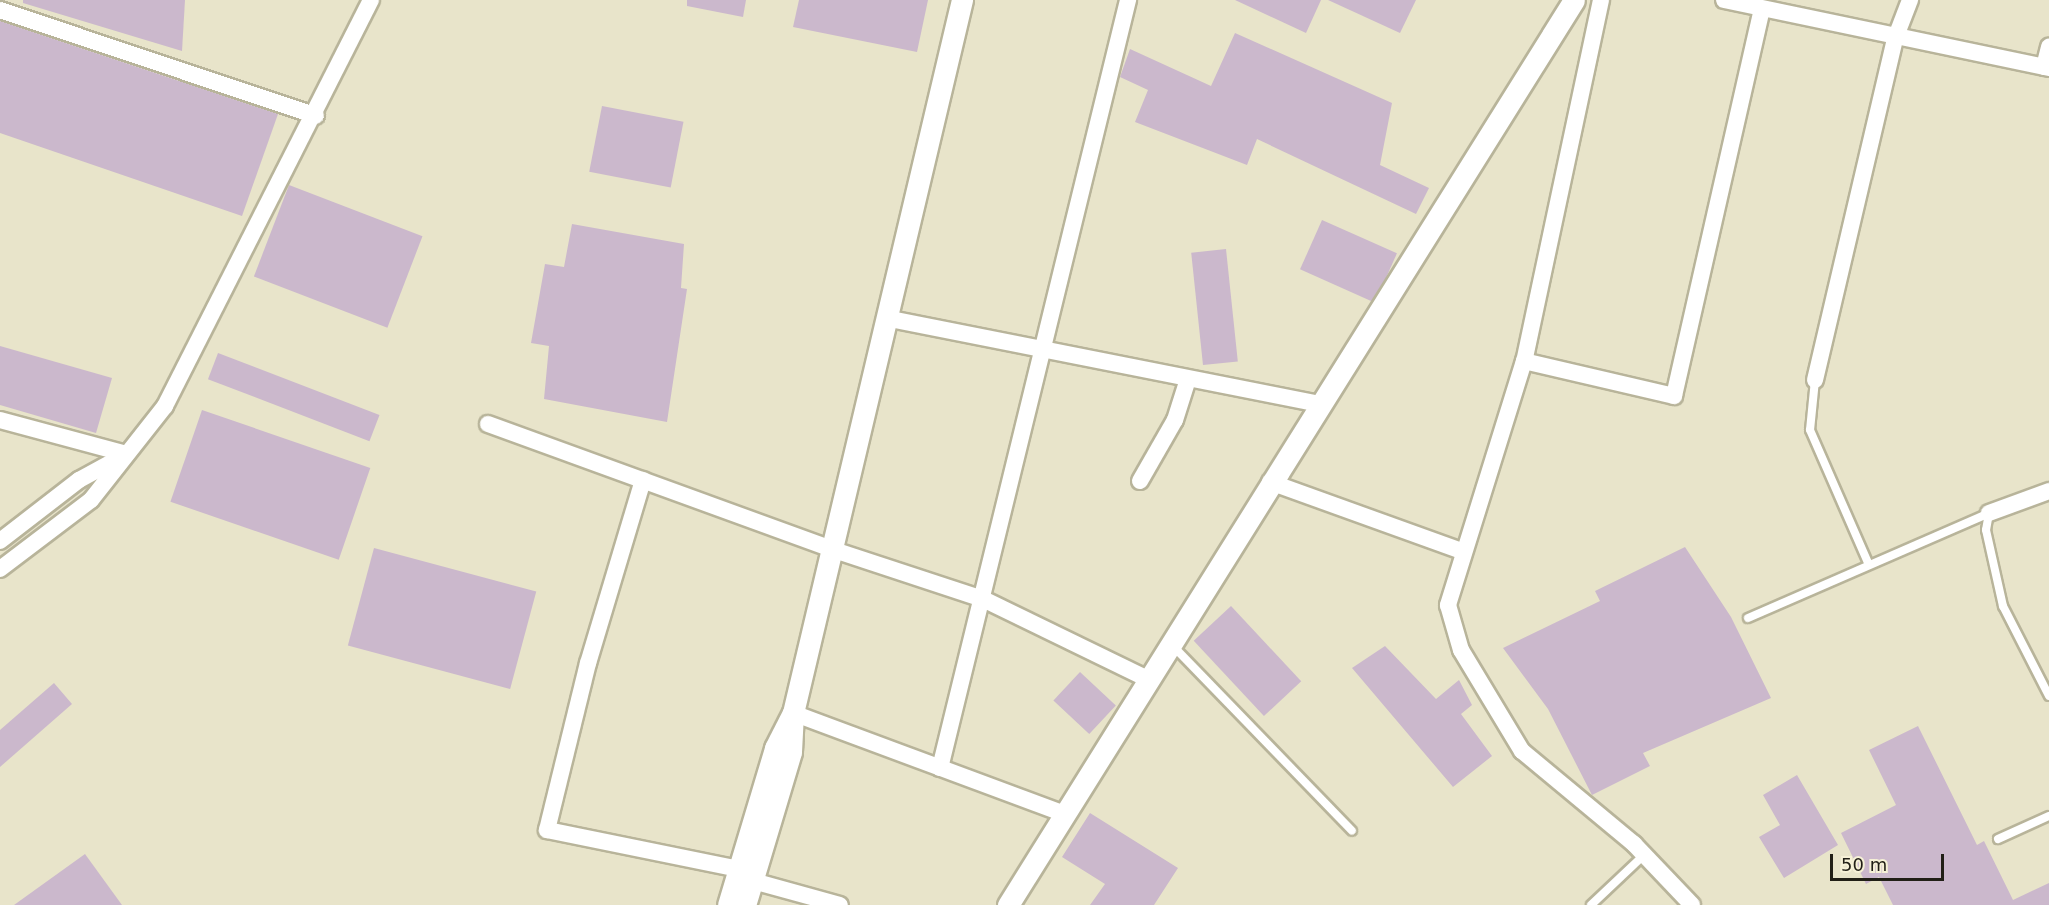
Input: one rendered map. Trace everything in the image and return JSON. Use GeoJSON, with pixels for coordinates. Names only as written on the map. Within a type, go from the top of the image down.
{"type":"FeatureCollection","features":[{"type":"Feature","properties":{"kind":"street"},"geometry":{"type":"LineString","coordinates":[[0,569],[91,500],[165,406],[316,116],[371,0]]}},
{"type":"Feature","properties":{"kind":"street"},"geometry":{"type":"LineString","coordinates":[[728,905],[746,875],[791,752],[793,713],[890,319],[962,0]]}},
{"type":"Feature","properties":{"kind":"street"},"geometry":{"type":"LineString","coordinates":[[940,768],[983,598],[1039,351],[1128,0]]}},
{"type":"Feature","properties":{"kind":"street"},"geometry":{"type":"LineString","coordinates":[[1008,905],[1270,482],[1574,0]]}},
{"type":"Feature","properties":{"kind":"street"},"geometry":{"type":"LineString","coordinates":[[1601,0],[1524,361],[1448,605],[1461,650],[1522,751],[1644,855],[1692,905]]}},
{"type":"Feature","properties":{"kind":"street"},"geometry":{"type":"LineString","coordinates":[[1815,380],[1895,39],[1910,0]]}},
{"type":"Feature","properties":{"kind":"street"},"geometry":{"type":"LineString","coordinates":[[1729,1],[1895,39],[2046,68],[2049,47]]}},
{"type":"Feature","properties":{"kind":"street"},"geometry":{"type":"LineString","coordinates":[[0,10],[316,116]]}},
{"type":"Feature","properties":{"kind":"street"},"geometry":{"type":"LineString","coordinates":[[1524,361],[1674,396],[1762,10]]}},
{"type":"Feature","properties":{"kind":"street"},"geometry":{"type":"LineString","coordinates":[[890,319],[1039,351],[1319,404]]}},
{"type":"Feature","properties":{"kind":"street"},"geometry":{"type":"LineString","coordinates":[[1140,481],[1175,420],[1188,379]]}},
{"type":"Feature","properties":{"kind":"street"},"geometry":{"type":"LineString","coordinates":[[0,420],[128,454]]}},
{"type":"Feature","properties":{"kind":"street"},"geometry":{"type":"LineString","coordinates":[[488,424],[834,550],[983,598],[1148,679]]}},
{"type":"Feature","properties":{"kind":"street"},"geometry":{"type":"LineString","coordinates":[[0,541],[79,480],[128,454]]}},
{"type":"Feature","properties":{"kind":"street"},"geometry":{"type":"LineString","coordinates":[[643,480],[588,663],[548,830],[746,875],[840,905]]}},
{"type":"Feature","properties":{"kind":"street"},"geometry":{"type":"LineString","coordinates":[[1270,482],[1464,552]]}},
{"type":"Feature","properties":{"kind":"street"},"geometry":{"type":"LineString","coordinates":[[1989,513],[2049,491]]}},
{"type":"Feature","properties":{"kind":"street"},"geometry":{"type":"LineString","coordinates":[[793,713],[1064,814]]}},
{"type":"Feature","properties":{"kind":"street"},"geometry":{"type":"LineString","coordinates":[[745,905],[746,875]]}},
{"type":"Feature","properties":{"kind":"lane"},"geometry":{"type":"LineString","coordinates":[[1815,380],[1810,429],[1869,565]]}},
{"type":"Feature","properties":{"kind":"lane"},"geometry":{"type":"LineString","coordinates":[[1748,618],[1989,513]]}},
{"type":"Feature","properties":{"kind":"lane"},"geometry":{"type":"LineString","coordinates":[[1989,513],[1986,530],[2003,606],[2049,696]]}},
{"type":"Feature","properties":{"kind":"lane"},"geometry":{"type":"LineString","coordinates":[[1170,643],[1352,831]]}},
{"type":"Feature","properties":{"kind":"lane"},"geometry":{"type":"LineString","coordinates":[[1998,839],[2049,816]]}},
{"type":"Feature","properties":{"kind":"lane"},"geometry":{"type":"LineString","coordinates":[[1591,905],[1644,855]]}},
{"type":"Feature","properties":{"kind":"building"},"geometry":{"type":"Polygon","coordinates":[[[23,0],[185,0],[182,51],[23,3],[23,0]]]}},
{"type":"Feature","properties":{"kind":"building"},"geometry":{"type":"Polygon","coordinates":[[[687,0],[746,0],[743,17],[687,6],[687,0]]]}},
{"type":"Feature","properties":{"kind":"building"},"geometry":{"type":"Polygon","coordinates":[[[799,0],[928,0],[917,52],[793,27],[799,0]]]}},
{"type":"Feature","properties":{"kind":"building"},"geometry":{"type":"Polygon","coordinates":[[[1235,0],[1321,0],[1306,33],[1235,0]]]}},
{"type":"Feature","properties":{"kind":"building"},"geometry":{"type":"Polygon","coordinates":[[[1328,0],[1416,0],[1400,33],[1328,0]]]}},
{"type":"Feature","properties":{"kind":"building"},"geometry":{"type":"Polygon","coordinates":[[[0,21],[278,114],[242,216],[0,133],[0,21]]]}},
{"type":"Feature","properties":{"kind":"building"},"geometry":{"type":"Polygon","coordinates":[[[1235,33],[1392,103],[1380,165],[1429,188],[1416,214],[1257,139],[1247,165],[1135,122],[1148,90],[1120,77],[1130,49],[1211,86],[1235,33]]]}},
{"type":"Feature","properties":{"kind":"building"},"geometry":{"type":"Polygon","coordinates":[[[602,106],[683,122],[671,188],[589,172],[602,106]]]}},
{"type":"Feature","properties":{"kind":"building"},"geometry":{"type":"Polygon","coordinates":[[[289,185],[423,236],[387,328],[254,276],[289,185]]]}},
{"type":"Feature","properties":{"kind":"building"},"geometry":{"type":"Polygon","coordinates":[[[1322,220],[1397,253],[1375,303],[1300,269],[1322,220]]]}},
{"type":"Feature","properties":{"kind":"building"},"geometry":{"type":"Polygon","coordinates":[[[572,224],[684,244],[681,288],[687,289],[667,422],[544,399],[549,346],[531,343],[545,264],[564,267],[572,224]]]}},
{"type":"Feature","properties":{"kind":"building"},"geometry":{"type":"Polygon","coordinates":[[[1226,249],[1238,361],[1203,365],[1191,253],[1226,249]]]}},
{"type":"Feature","properties":{"kind":"building"},"geometry":{"type":"Polygon","coordinates":[[[0,346],[112,378],[96,433],[0,405],[0,346]]]}},
{"type":"Feature","properties":{"kind":"building"},"geometry":{"type":"Polygon","coordinates":[[[218,353],[380,415],[369,441],[208,379],[218,353]]]}},
{"type":"Feature","properties":{"kind":"building"},"geometry":{"type":"Polygon","coordinates":[[[202,410],[370,468],[339,560],[170,502],[202,410]]]}},
{"type":"Feature","properties":{"kind":"building"},"geometry":{"type":"Polygon","coordinates":[[[1685,547],[1731,617],[1771,698],[1643,753],[1650,766],[1592,795],[1548,709],[1503,648],[1600,601],[1595,591],[1685,547]]]}},
{"type":"Feature","properties":{"kind":"building"},"geometry":{"type":"Polygon","coordinates":[[[374,548],[536,591],[510,689],[348,646],[374,548]]]}},
{"type":"Feature","properties":{"kind":"building"},"geometry":{"type":"Polygon","coordinates":[[[1231,606],[1301,681],[1264,716],[1194,641],[1231,606]]]}},
{"type":"Feature","properties":{"kind":"building"},"geometry":{"type":"Polygon","coordinates":[[[1385,646],[1436,699],[1459,680],[1472,705],[1461,714],[1492,756],[1453,787],[1352,668],[1385,646]]]}},
{"type":"Feature","properties":{"kind":"building"},"geometry":{"type":"Polygon","coordinates":[[[1080,672],[1116,705],[1089,734],[1053,701],[1080,672]]]}},
{"type":"Feature","properties":{"kind":"building"},"geometry":{"type":"Polygon","coordinates":[[[54,683],[72,704],[0,767],[0,730],[54,683]]]}},
{"type":"Feature","properties":{"kind":"building"},"geometry":{"type":"Polygon","coordinates":[[[1918,726],[1977,845],[1984,841],[2013,900],[2049,883],[2049,905],[1893,905],[1879,877],[1866,884],[1841,833],[1896,805],[1869,750],[1918,726]]]}},
{"type":"Feature","properties":{"kind":"building"},"geometry":{"type":"Polygon","coordinates":[[[1797,775],[1838,845],[1784,878],[1759,837],[1780,825],[1763,795],[1797,775]]]}},
{"type":"Feature","properties":{"kind":"building"},"geometry":{"type":"Polygon","coordinates":[[[1090,813],[1178,868],[1154,905],[1090,905],[1105,884],[1062,857],[1090,813]]]}},
{"type":"Feature","properties":{"kind":"building"},"geometry":{"type":"Polygon","coordinates":[[[85,854],[122,905],[14,905],[85,854]]]}}]}
